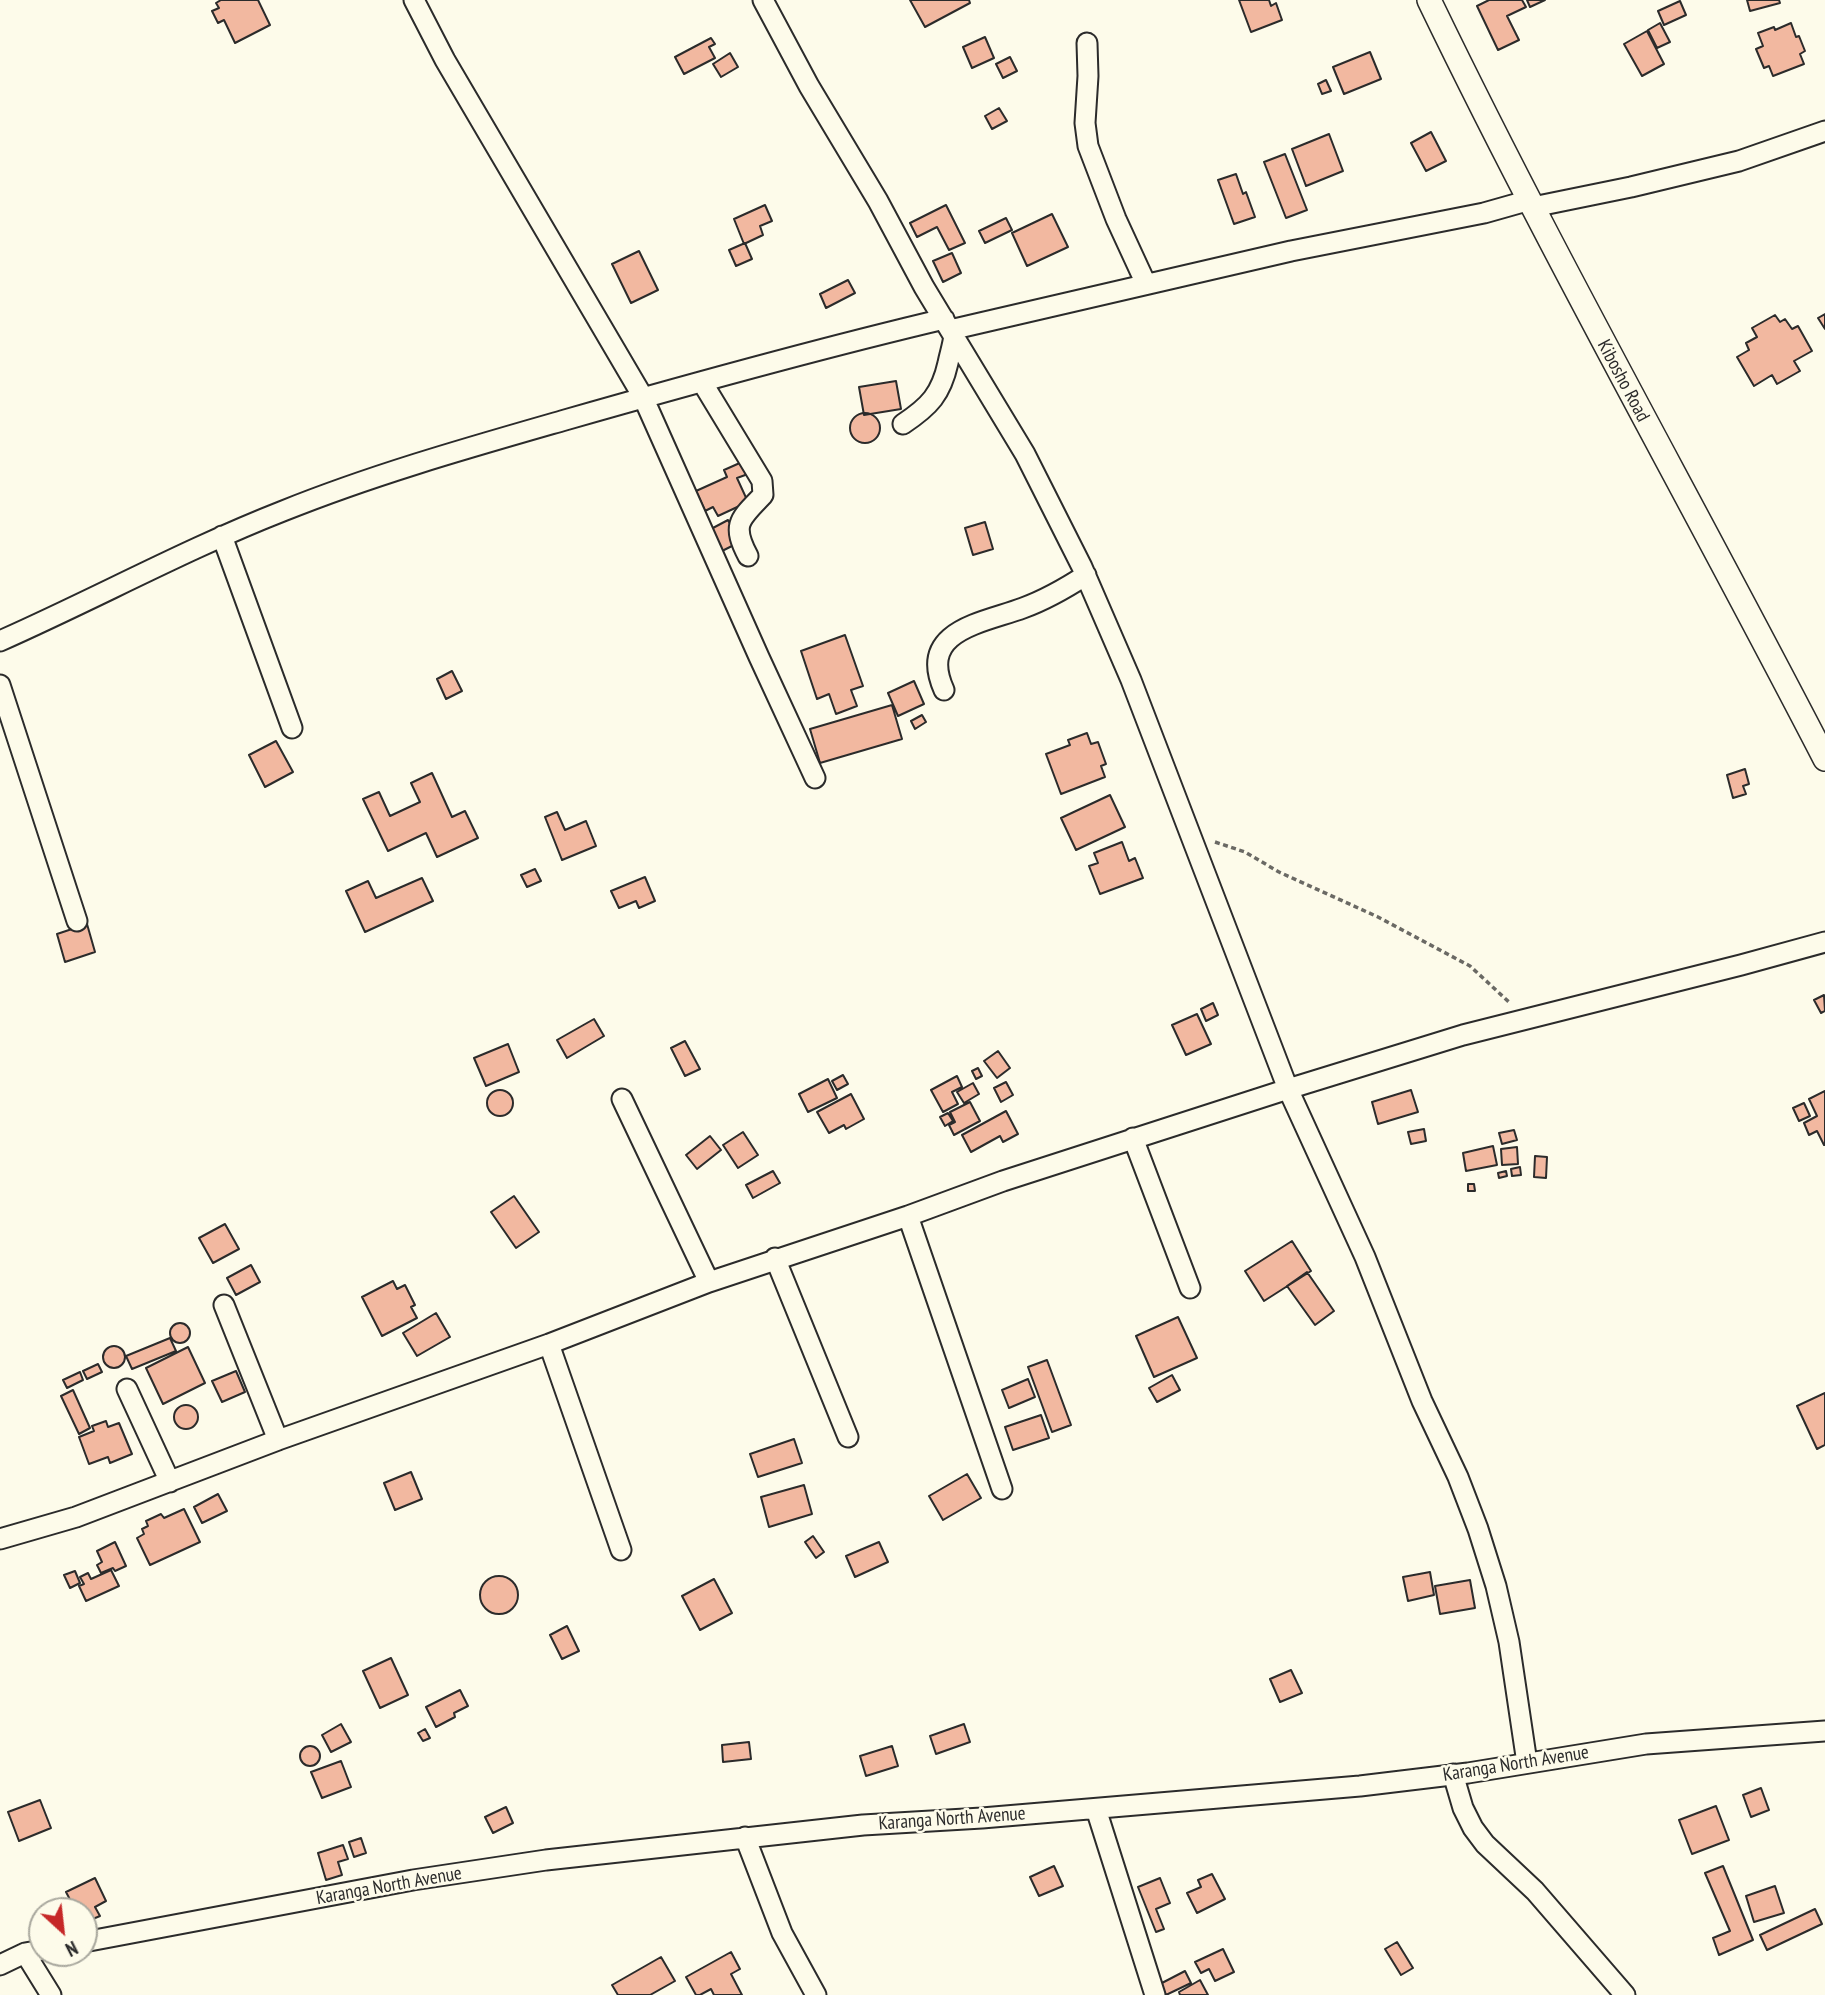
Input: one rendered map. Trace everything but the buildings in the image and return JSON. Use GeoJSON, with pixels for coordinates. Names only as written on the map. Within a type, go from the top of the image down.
{"type":"FeatureCollection","features":[{"type":"Feature","properties":{"kind":"street"},"geometry":{"type":"LineString","coordinates":[[414,0],[445,60],[643,397],[815,778]]}},
{"type":"Feature","properties":{"kind":"street"},"geometry":{"type":"LineString","coordinates":[[763,0],[924,287],[1025,454],[1086,575],[1131,680],[1288,1088],[1365,1257],[1422,1401],[1458,1477],[1478,1529],[1496,1586],[1509,1642],[1527,1763]]}},
{"type":"Feature","properties":{"kind":"street","name":"Kibosho Road"},"geometry":{"type":"LineString","coordinates":[[1429,0],[1488,123],[1825,759]]}},
{"type":"Feature","properties":{"kind":"street"},"geometry":{"type":"LineString","coordinates":[[1087,43],[1085,123],[1088,146],[1116,219],[1146,284]]}},
{"type":"Feature","properties":{"kind":"street"},"geometry":{"type":"LineString","coordinates":[[0,641],[222,536],[285,510],[369,479],[643,397],[859,338],[949,328],[1291,251],[1631,187],[1739,161],[1825,131]]}},
{"type":"Feature","properties":{"kind":"street"},"geometry":{"type":"LineString","coordinates":[[903,424],[936,397],[946,375],[952,348],[949,328]]}},
{"type":"Feature","properties":{"kind":"street"},"geometry":{"type":"LineString","coordinates":[[702,382],[762,481],[763,495],[747,512],[738,527],[748,556]]}},
{"type":"Feature","properties":{"kind":"street"},"geometry":{"type":"LineString","coordinates":[[222,536],[292,728]]}},
{"type":"Feature","properties":{"kind":"street"},"geometry":{"type":"LineString","coordinates":[[944,690],[936,667],[940,651],[947,641],[969,627],[1042,600],[1086,575]]}},
{"type":"Feature","properties":{"kind":"street"},"geometry":{"type":"LineString","coordinates":[[0,685],[77,921]]}},
{"type":"Feature","properties":{"kind":"street"},"geometry":{"type":"LineString","coordinates":[[0,1539],[76,1517],[278,1440],[549,1344],[775,1258],[908,1216],[1133,1138],[1464,1035],[1825,942]]}},
{"type":"Feature","properties":{"kind":"street"},"geometry":{"type":"LineString","coordinates":[[622,1099],[709,1282]]}},
{"type":"Feature","properties":{"kind":"street"},"geometry":{"type":"LineString","coordinates":[[1133,1138],[1189,1288]]}},
{"type":"Feature","properties":{"kind":"street"},"geometry":{"type":"LineString","coordinates":[[908,1216],[1002,1489]]}},
{"type":"Feature","properties":{"kind":"street"},"geometry":{"type":"LineString","coordinates":[[775,1258],[848,1437]]}},
{"type":"Feature","properties":{"kind":"street"},"geometry":{"type":"LineString","coordinates":[[225,1305],[278,1440]]}},
{"type":"Feature","properties":{"kind":"street"},"geometry":{"type":"LineString","coordinates":[[549,1344],[621,1550]]}},
{"type":"Feature","properties":{"kind":"street"},"geometry":{"type":"LineString","coordinates":[[127,1389],[170,1482]]}},
{"type":"Feature","properties":{"kind":"street","name":"Karanga North Avenue"},"geometry":{"type":"LineString","coordinates":[[98,1939],[413,1880],[546,1860],[863,1825],[982,1818],[1360,1786],[1646,1744],[1825,1731]]}},
{"type":"Feature","properties":{"kind":"street"},"geometry":{"type":"LineString","coordinates":[[1453,1774],[1463,1808],[1485,1844],[1535,1891],[1625,1995]]}},
{"type":"Feature","properties":{"kind":"street"},"geometry":{"type":"LineString","coordinates":[[1096,1809],[1155,1995]]}},
{"type":"Feature","properties":{"kind":"street"},"geometry":{"type":"LineString","coordinates":[[745,1837],[782,1933],[817,1995]]}},
{"type":"Feature","properties":{"kind":"street"},"geometry":{"type":"LineString","coordinates":[[0,1965],[28,1953]]}},
{"type":"Feature","properties":{"kind":"street"},"geometry":{"type":"LineString","coordinates":[[40,1967],[51,1995]]}},
{"type":"Feature","properties":{"kind":"path"},"geometry":{"type":"LineString","coordinates":[[1190,836],[1245,852],[1279,872],[1378,917],[1470,966],[1526,1019]]}}]}
